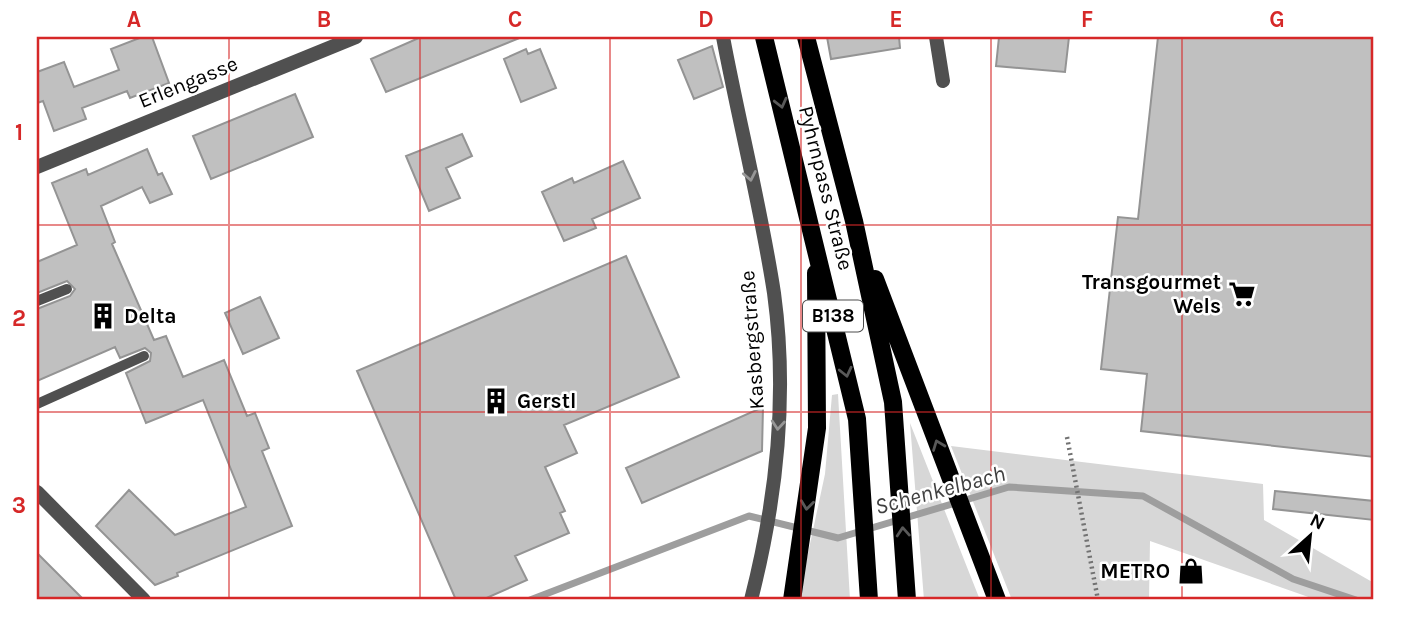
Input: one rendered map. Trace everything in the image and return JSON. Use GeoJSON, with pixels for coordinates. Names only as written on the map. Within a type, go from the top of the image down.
{"type":"FeatureCollection","features":[{"type":"Feature","properties":{"kind":"main road","name":"Pyhrnpass Straße"},"geometry":{"type":"LineString","coordinates":[[764,37],[857,419],[869,600]]}},
{"type":"Feature","properties":{"kind":"main road","name":"Pyhrnpass Straße"},"geometry":{"type":"LineString","coordinates":[[806,37],[854,221],[893,402],[907,600]]}},
{"type":"Feature","properties":{"kind":"main road"},"geometry":{"type":"LineString","coordinates":[[854,221],[997,600]]}},
{"type":"Feature","properties":{"kind":"main road"},"geometry":{"type":"LineString","coordinates":[[792,600],[817,428],[816,242]]}},
{"type":"Feature","properties":{"kind":"street","name":"Erlengasse"},"geometry":{"type":"LineString","coordinates":[[37,167],[356,37]]}},
{"type":"Feature","properties":{"kind":"street","name":"Kasbergstraße"},"geometry":{"type":"LineString","coordinates":[[723,37],[774,294],[780,395],[769,532],[751,600]]}},
{"type":"Feature","properties":{"kind":"street"},"geometry":{"type":"LineString","coordinates":[[936,37],[943,81]]}},
{"type":"Feature","properties":{"kind":"street"},"geometry":{"type":"LineString","coordinates":[[37,492],[144,600]]}},
{"type":"Feature","properties":{"kind":"lane"},"geometry":{"type":"LineString","coordinates":[[37,301],[67,289]]}},
{"type":"Feature","properties":{"kind":"lane"},"geometry":{"type":"LineString","coordinates":[[37,404],[144,356]]}},
{"type":"Feature","properties":{"kind":"path"},"geometry":{"type":"LineString","coordinates":[[1067,437],[1098,600]]}},
{"type":"Feature","properties":{"kind":"shaded area"},"geometry":{"type":"Polygon","coordinates":[[[838,394],[850,600],[798,600],[825,474],[832,395],[838,394]]]}},
{"type":"Feature","properties":{"kind":"shaded area"},"geometry":{"type":"Polygon","coordinates":[[[910,423],[980,600],[924,600],[910,423]]]}},
{"type":"Feature","properties":{"kind":"shaded area"},"geometry":{"type":"Polygon","coordinates":[[[951,446],[1263,484],[1264,520],[1374,583],[1374,600],[1317,600],[1150,541],[1149,600],[1012,600],[951,446]]]}},
{"type":"Feature","properties":{"kind":"building"},"geometry":{"type":"Polygon","coordinates":[[[142,37],[152,37],[169,83],[130,98],[127,91],[82,108],[86,119],[54,131],[43,101],[37,103],[37,72],[64,62],[74,87],[119,70],[111,49],[142,37]]]}},
{"type":"Feature","properties":{"kind":"building"},"geometry":{"type":"Polygon","coordinates":[[[421,37],[522,37],[386,92],[371,59],[421,37]]]}},
{"type":"Feature","properties":{"kind":"building"},"geometry":{"type":"Polygon","coordinates":[[[827,37],[899,37],[900,48],[831,59],[827,37]]]}},
{"type":"Feature","properties":{"kind":"building"},"geometry":{"type":"Polygon","coordinates":[[[999,37],[1069,37],[1065,72],[996,66],[999,37]]]}},
{"type":"Feature","properties":{"kind":"building","name":"Transgourmet Wels"},"geometry":{"type":"Polygon","coordinates":[[[1158,37],[1374,37],[1374,457],[1141,431],[1147,374],[1101,369],[1118,217],[1138,219],[1158,37]]]}},
{"type":"Feature","properties":{"kind":"building"},"geometry":{"type":"Polygon","coordinates":[[[712,46],[723,87],[694,99],[678,60],[712,46]]]}},
{"type":"Feature","properties":{"kind":"building"},"geometry":{"type":"Polygon","coordinates":[[[526,49],[528,54],[540,49],[556,88],[521,102],[504,59],[526,49]]]}},
{"type":"Feature","properties":{"kind":"building"},"geometry":{"type":"Polygon","coordinates":[[[295,94],[313,137],[211,179],[193,136],[295,94]]]}},
{"type":"Feature","properties":{"kind":"building"},"geometry":{"type":"Polygon","coordinates":[[[462,134],[472,156],[446,168],[460,198],[429,211],[406,156],[462,134]]]}},
{"type":"Feature","properties":{"kind":"building"},"geometry":{"type":"Polygon","coordinates":[[[147,149],[158,175],[162,173],[172,194],[150,203],[142,187],[101,206],[115,242],[112,244],[154,340],[166,336],[183,377],[224,360],[247,416],[255,413],[269,448],[262,451],[292,526],[177,573],[178,576],[155,585],[96,526],[129,490],[175,535],[246,507],[203,400],[146,423],[126,373],[150,361],[151,353],[145,348],[120,358],[115,347],[37,381],[37,309],[70,296],[75,289],[67,281],[37,293],[37,262],[77,245],[52,183],[86,169],[88,175],[147,149]]]}},
{"type":"Feature","properties":{"kind":"building"},"geometry":{"type":"Polygon","coordinates":[[[623,161],[640,198],[592,219],[596,228],[564,241],[542,192],[572,178],[574,183],[623,161]]]}},
{"type":"Feature","properties":{"kind":"building","name":"Gerstl"},"geometry":{"type":"Polygon","coordinates":[[[626,256],[679,377],[564,425],[577,453],[545,467],[565,511],[560,513],[569,533],[515,556],[527,580],[482,600],[456,600],[357,371],[626,256]]]}},
{"type":"Feature","properties":{"kind":"building"},"geometry":{"type":"Polygon","coordinates":[[[260,297],[279,338],[243,354],[225,313],[260,297]]]}},
{"type":"Feature","properties":{"kind":"building"},"geometry":{"type":"Polygon","coordinates":[[[763,407],[762,451],[642,503],[626,468],[763,407]]]}},
{"type":"Feature","properties":{"kind":"building"},"geometry":{"type":"Polygon","coordinates":[[[1275,491],[1374,501],[1374,520],[1273,509],[1275,491]]]}},
{"type":"Feature","properties":{"kind":"building"},"geometry":{"type":"Polygon","coordinates":[[[37,553],[84,600],[37,600],[37,553]]]}},
{"type":"Feature","properties":{"kind":"waterway","name":"Schenkelbach"},"geometry":{"type":"LineString","coordinates":[[530,600],[749,516],[838,538],[1009,487],[1143,496],[1293,579],[1356,600]]}},
{"type":"Feature","properties":{"kind":"place","name":"Transgourmet Wels"},"geometry":{"type":"Point","coordinates":[1242,294]}},
{"type":"Feature","properties":{"kind":"place","name":"Delta"},"geometry":{"type":"Point","coordinates":[103,316]}},
{"type":"Feature","properties":{"kind":"place","name":"Gerstl"},"geometry":{"type":"Point","coordinates":[496,401]}},
{"type":"Feature","properties":{"kind":"place","name":"METRO"},"geometry":{"type":"Point","coordinates":[1191,571]}}]}
